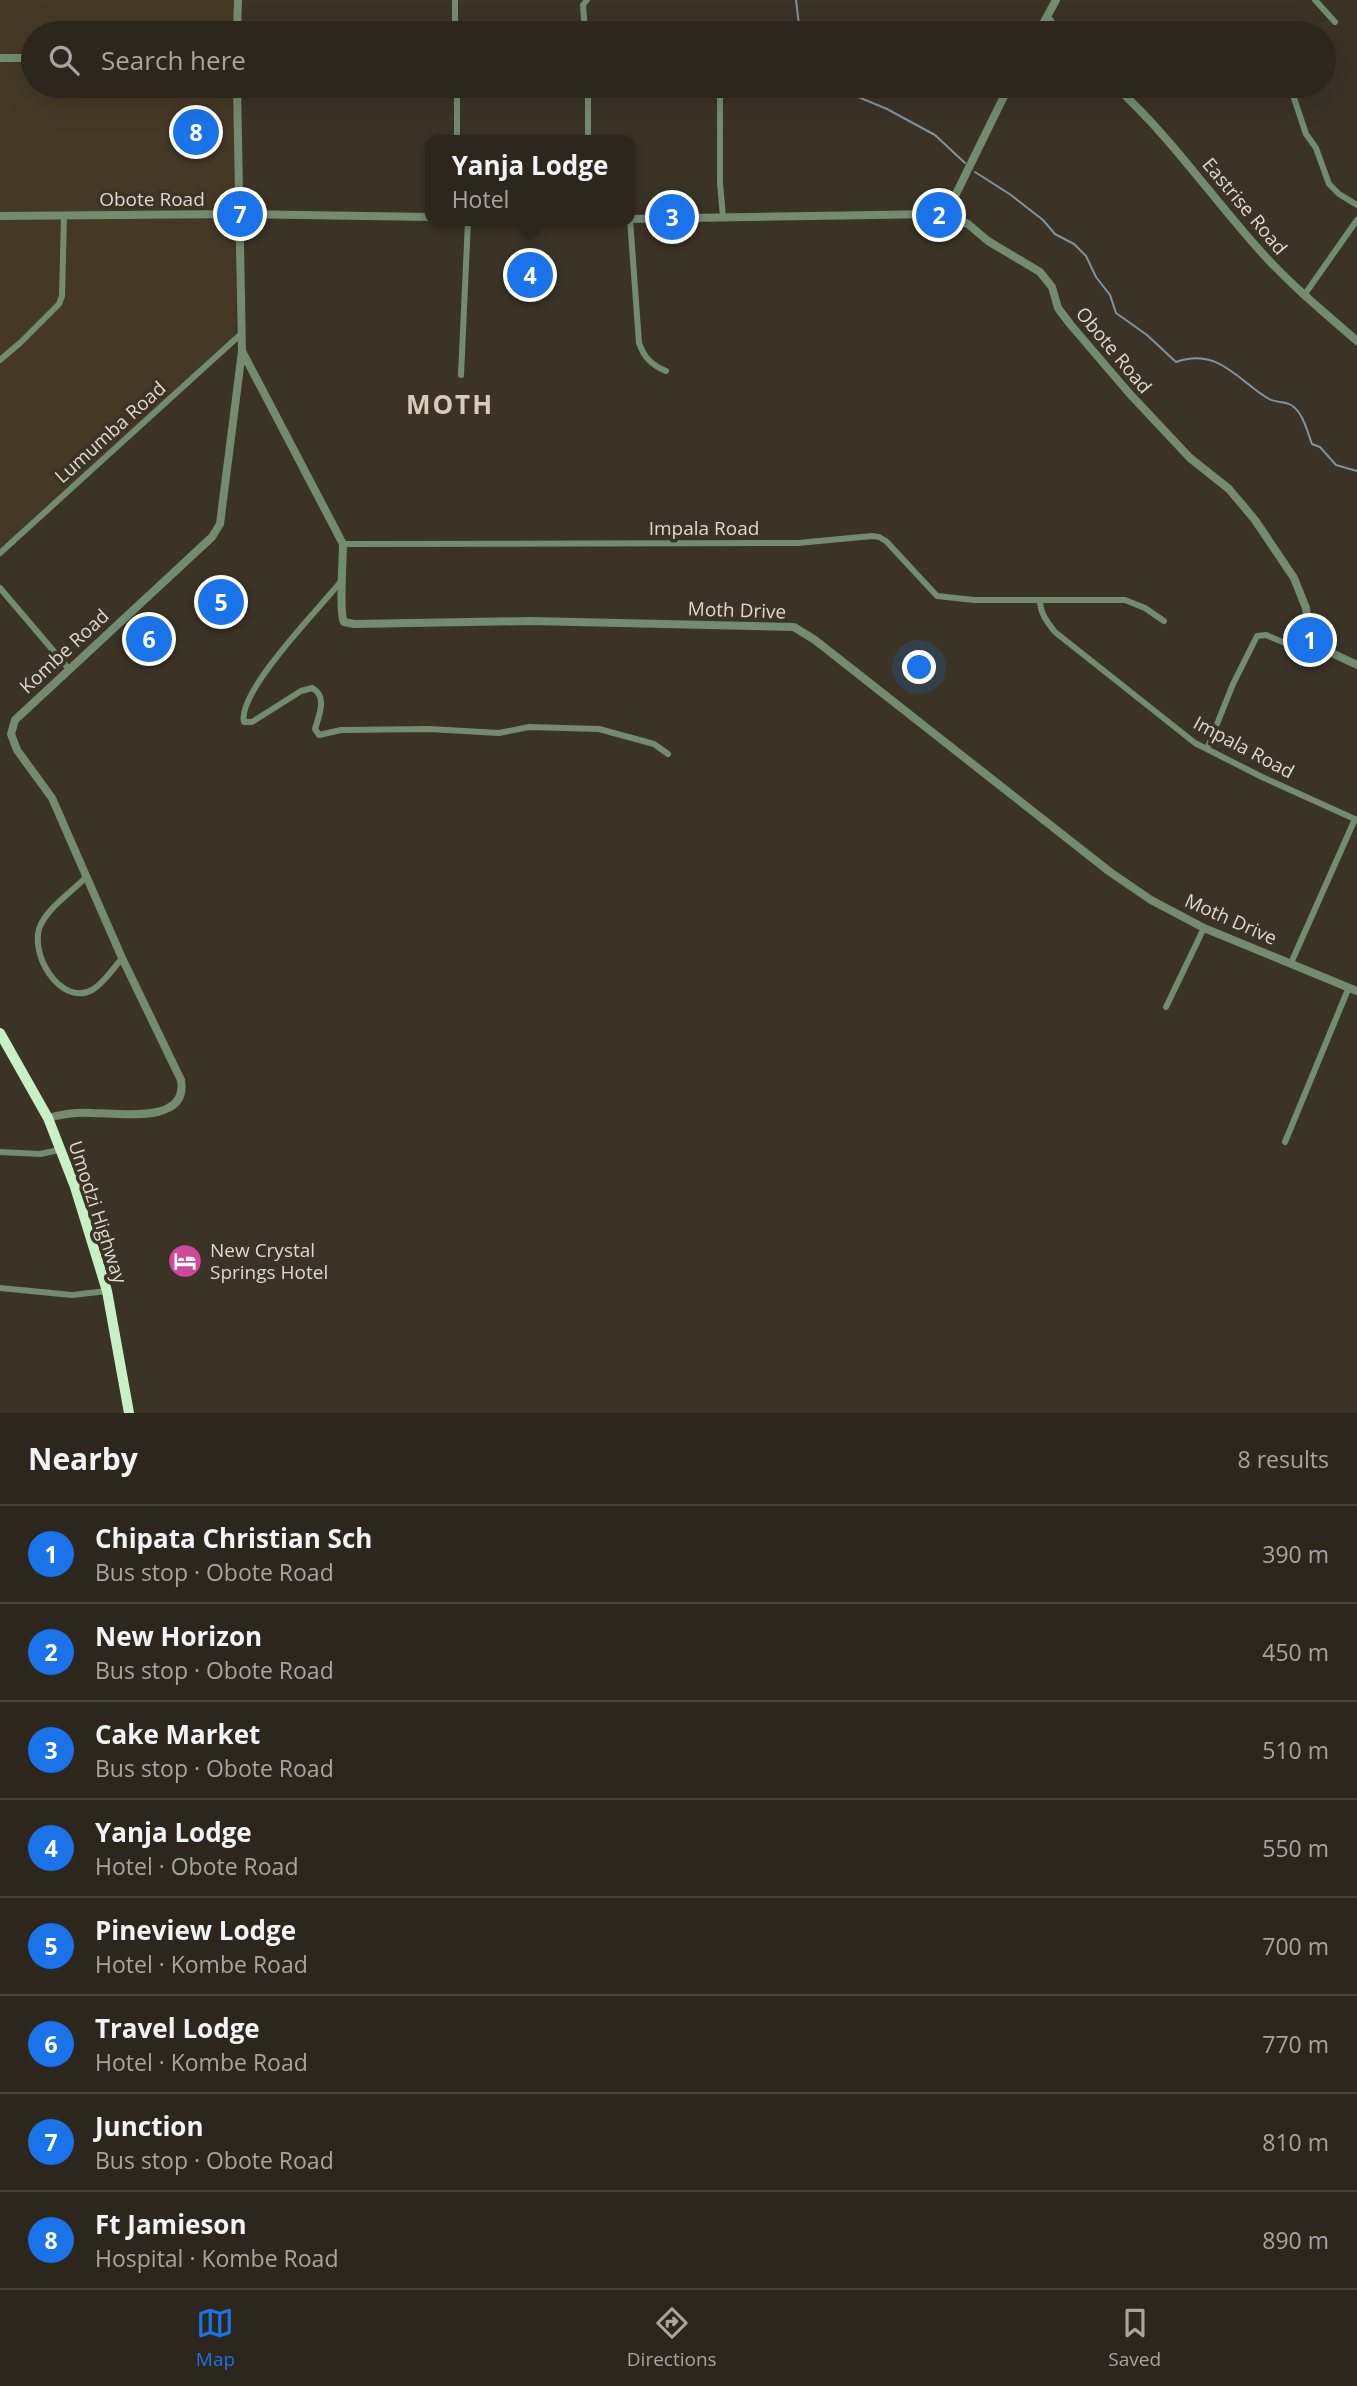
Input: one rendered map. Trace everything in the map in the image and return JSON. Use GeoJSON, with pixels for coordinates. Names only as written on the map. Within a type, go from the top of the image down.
{"type":"FeatureCollection","features":[{"type":"Feature","properties":{"kind":"highway","name":"Umodzi Highway"},"geometry":{"type":"LineString","coordinates":[[0,1033],[48,1118],[75,1186],[107,1291],[130,1413]]}},
{"type":"Feature","properties":{"kind":"street"},"geometry":{"type":"LineString","coordinates":[[237,21],[238,0]]}},
{"type":"Feature","properties":{"kind":"street"},"geometry":{"type":"LineString","coordinates":[[455,0],[456,21]]}},
{"type":"Feature","properties":{"kind":"street"},"geometry":{"type":"LineString","coordinates":[[584,21],[583,5],[587,0]]}},
{"type":"Feature","properties":{"kind":"street"},"geometry":{"type":"LineString","coordinates":[[1045,21],[1056,0]]}},
{"type":"Feature","properties":{"kind":"street"},"geometry":{"type":"LineString","coordinates":[[1315,0],[1334,21]]}},
{"type":"Feature","properties":{"kind":"street"},"geometry":{"type":"LineString","coordinates":[[1047,17],[1050,21]]}},
{"type":"Feature","properties":{"kind":"street"},"geometry":{"type":"LineString","coordinates":[[0,58],[21,58]]}},
{"type":"Feature","properties":{"kind":"street","name":"Kombe Road"},"geometry":{"type":"LineString","coordinates":[[48,1118],[79,1113],[145,1115],[173,1105],[183,1090],[181,1080],[122,958],[52,798],[17,750],[11,734],[15,720],[216,531],[220,524],[242,351],[237,98]]}},
{"type":"Feature","properties":{"kind":"street"},"geometry":{"type":"LineString","coordinates":[[457,98],[457,135]]}},
{"type":"Feature","properties":{"kind":"street"},"geometry":{"type":"LineString","coordinates":[[588,98],[588,135]]}},
{"type":"Feature","properties":{"kind":"street"},"geometry":{"type":"LineString","coordinates":[[720,98],[720,183],[723,218]]}},
{"type":"Feature","properties":{"kind":"street"},"geometry":{"type":"LineString","coordinates":[[942,215],[955,196],[1003,98]]}},
{"type":"Feature","properties":{"kind":"street","name":"Eastrise Road"},"geometry":{"type":"LineString","coordinates":[[1127,98],[1167,137],[1263,254],[1357,341]]}},
{"type":"Feature","properties":{"kind":"street"},"geometry":{"type":"LineString","coordinates":[[1294,98],[1306,134],[1316,148],[1329,184],[1357,205]]}},
{"type":"Feature","properties":{"kind":"street","name":"Obote Road"},"geometry":{"type":"LineString","coordinates":[[0,216],[240,214],[425,217]]}},
{"type":"Feature","properties":{"kind":"street","name":"Obote Road"},"geometry":{"type":"LineString","coordinates":[[635,219],[833,214],[942,215],[968,225],[988,241],[1040,272],[1052,287],[1058,308],[1129,393],[1190,458],[1229,489],[1255,520],[1294,578],[1306,608],[1309,634]]}},
{"type":"Feature","properties":{"kind":"street"},"geometry":{"type":"LineString","coordinates":[[0,360],[59,304],[62,296],[64,216]]}},
{"type":"Feature","properties":{"kind":"street"},"geometry":{"type":"LineString","coordinates":[[1305,294],[1357,220]]}},
{"type":"Feature","properties":{"kind":"street"},"geometry":{"type":"LineString","coordinates":[[461,374],[468,226]]}},
{"type":"Feature","properties":{"kind":"street"},"geometry":{"type":"LineString","coordinates":[[631,226],[639,343],[651,363],[666,371]]}},
{"type":"Feature","properties":{"kind":"street","name":"Lumumba Road"},"geometry":{"type":"LineString","coordinates":[[0,553],[241,334]]}},
{"type":"Feature","properties":{"kind":"street","name":"Moth Drive"},"geometry":{"type":"LineString","coordinates":[[242,351],[343,544],[342,618],[348,624],[531,621],[794,627],[815,640],[1110,872],[1151,900],[1204,928],[1353,989]]}},
{"type":"Feature","properties":{"kind":"street","name":"Impala Road"},"geometry":{"type":"LineString","coordinates":[[343,544],[799,543],[872,536],[886,541],[937,596],[974,600],[1125,600],[1145,608],[1164,621]]}},
{"type":"Feature","properties":{"kind":"street"},"geometry":{"type":"LineString","coordinates":[[0,542],[10,544]]}},
{"type":"Feature","properties":{"kind":"street"},"geometry":{"type":"LineString","coordinates":[[344,578],[264,674],[245,705],[244,722],[252,722],[301,691],[312,688],[318,691],[322,701],[315,729],[319,735],[341,730],[429,729],[499,733],[529,727],[598,729],[654,744],[668,754]]}},
{"type":"Feature","properties":{"kind":"street"},"geometry":{"type":"LineString","coordinates":[[0,588],[68,668]]}},
{"type":"Feature","properties":{"kind":"street","name":"Impala Road"},"geometry":{"type":"LineString","coordinates":[[1040,600],[1040,609],[1055,632],[1195,743],[1356,820]]}},
{"type":"Feature","properties":{"kind":"street"},"geometry":{"type":"LineString","coordinates":[[1207,749],[1233,684],[1257,636],[1266,635],[1290,645],[1309,634],[1310,640],[1317,646],[1357,665]]}},
{"type":"Feature","properties":{"kind":"street"},"geometry":{"type":"LineString","coordinates":[[1291,963],[1356,820]]}},
{"type":"Feature","properties":{"kind":"street"},"geometry":{"type":"LineString","coordinates":[[86,877],[52,908],[41,924],[36,938],[39,955],[52,980],[74,992],[84,993],[94,989],[122,958]]}},
{"type":"Feature","properties":{"kind":"street"},"geometry":{"type":"LineString","coordinates":[[1166,1007],[1204,928]]}},
{"type":"Feature","properties":{"kind":"street"},"geometry":{"type":"LineString","coordinates":[[1285,1142],[1353,989]]}},
{"type":"Feature","properties":{"kind":"street"},"geometry":{"type":"LineString","coordinates":[[0,1152],[40,1154],[59,1150]]}},
{"type":"Feature","properties":{"kind":"street"},"geometry":{"type":"LineString","coordinates":[[0,1289],[72,1295],[107,1291]]}},
{"type":"Feature","properties":{"kind":"shaded area"},"geometry":{"type":"Polygon","coordinates":[[[0,0],[241,0],[241,21],[21,21],[21,98],[240,98],[235,342],[0,558],[0,0]]]}},
{"type":"Feature","properties":{"kind":"waterway"},"geometry":{"type":"LineString","coordinates":[[796,0],[799,21]]}},
{"type":"Feature","properties":{"kind":"waterway"},"geometry":{"type":"LineString","coordinates":[[861,98],[935,135],[965,163]]}},
{"type":"Feature","properties":{"kind":"waterway"},"geometry":{"type":"LineString","coordinates":[[975,172],[1011,195],[1043,220],[1055,234],[1074,244],[1086,256],[1096,277],[1110,295],[1116,313],[1147,335],[1176,362],[1191,359],[1216,362],[1269,399],[1291,405],[1302,417],[1312,444],[1320,447],[1336,465],[1357,471]]}},
{"type":"Feature","properties":{"kind":"place","name":"Ft Jamieson"},"geometry":{"type":"Point","coordinates":[196,132]}},
{"type":"Feature","properties":{"kind":"place","name":"Junction"},"geometry":{"type":"Point","coordinates":[240,214]}},
{"type":"Feature","properties":{"kind":"place","name":"New Horizon"},"geometry":{"type":"Point","coordinates":[939,215]}},
{"type":"Feature","properties":{"kind":"place","name":"Cake Market"},"geometry":{"type":"Point","coordinates":[672,217]}},
{"type":"Feature","properties":{"kind":"place","name":"Yanja Lodge"},"geometry":{"type":"Point","coordinates":[530,275]}},
{"type":"Feature","properties":{"kind":"place","name":"Pineview Lodge"},"geometry":{"type":"Point","coordinates":[221,602]}},
{"type":"Feature","properties":{"kind":"place","name":"Travel Lodge"},"geometry":{"type":"Point","coordinates":[149,639]}},
{"type":"Feature","properties":{"kind":"place","name":"Chipata Christian Sch"},"geometry":{"type":"Point","coordinates":[1310,640]}},
{"type":"Feature","properties":{"kind":"place","name":"New Crystal Springs Hotel"},"geometry":{"type":"Point","coordinates":[185,1261]}},
{"type":"Feature","properties":{"kind":"district","name":"MOTH"},"geometry":{"type":"Point","coordinates":[450,405]}}]}
